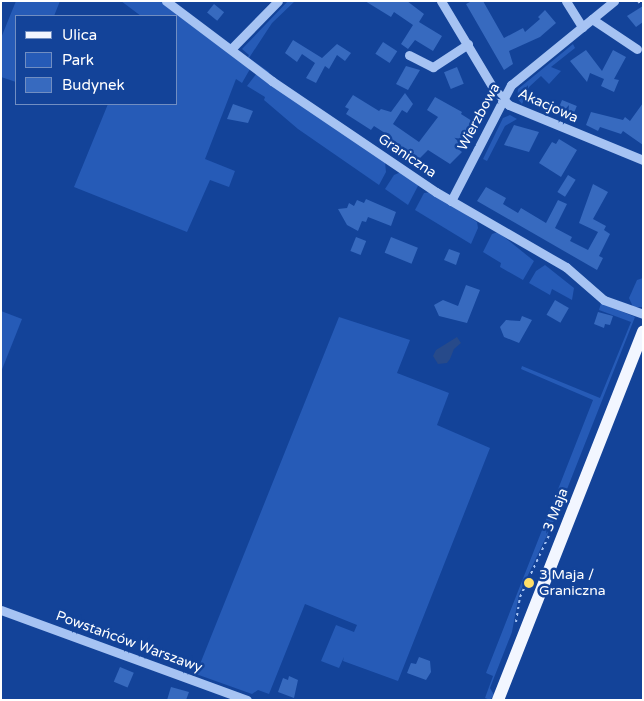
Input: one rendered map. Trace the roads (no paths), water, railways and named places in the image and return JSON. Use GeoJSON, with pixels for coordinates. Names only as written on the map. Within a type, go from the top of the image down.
{"type":"FeatureCollection","features":[{"type":"Feature","properties":{"kind":"main road","name":"3 Maja"},"geometry":{"type":"LineString","coordinates":[[498,700],[643,332]]}},
{"type":"Feature","properties":{"kind":"street","name":"Graniczna"},"geometry":{"type":"LineString","coordinates":[[166,1],[272,81],[451,201],[566,267],[608,302],[643,314]]}},
{"type":"Feature","properties":{"kind":"street"},"geometry":{"type":"LineString","coordinates":[[231,49],[278,1]]}},
{"type":"Feature","properties":{"kind":"street","name":"Akacjowa"},"geometry":{"type":"LineString","coordinates":[[440,1],[504,100],[517,110],[643,160]]}},
{"type":"Feature","properties":{"kind":"street"},"geometry":{"type":"LineString","coordinates":[[566,1],[582,28]]}},
{"type":"Feature","properties":{"kind":"street","name":"Wierzbowa"},"geometry":{"type":"LineString","coordinates":[[451,201],[504,100],[517,80],[614,1]]}},
{"type":"Feature","properties":{"kind":"street"},"geometry":{"type":"LineString","coordinates":[[592,19],[637,49]]}},
{"type":"Feature","properties":{"kind":"street"},"geometry":{"type":"LineString","coordinates":[[409,55],[432,67],[468,44]]}},
{"type":"Feature","properties":{"kind":"street","name":"Powstańców Warszawy"},"geometry":{"type":"LineString","coordinates":[[1,610],[247,700]]}},
{"type":"Feature","properties":{"kind":"place","name":"3 Maja / Graniczna"},"geometry":{"type":"Point","coordinates":[529,583]}}]}
